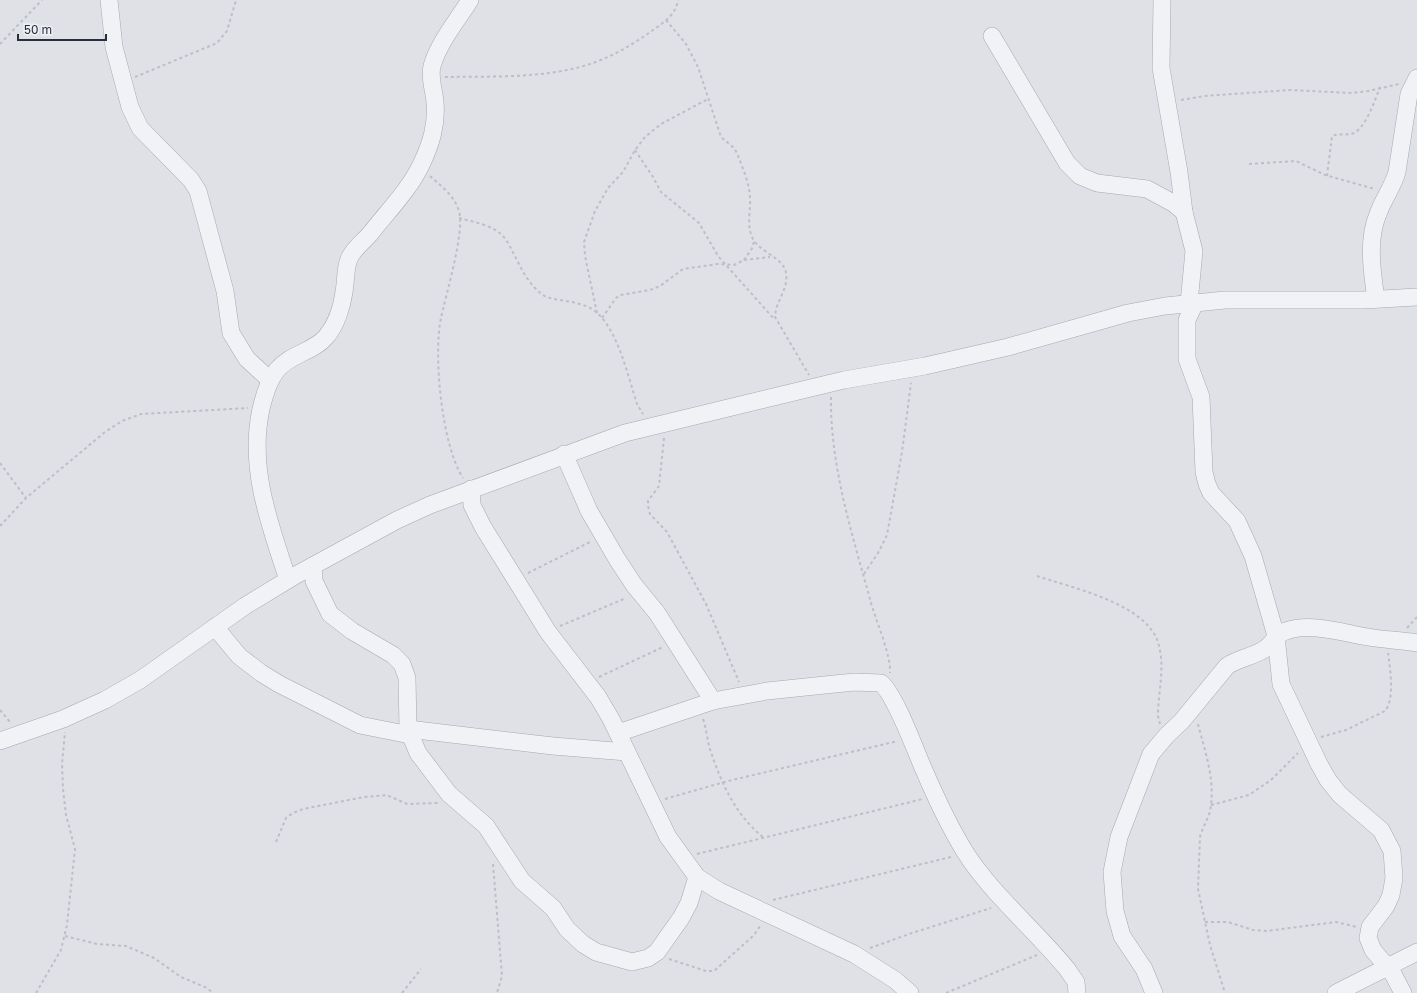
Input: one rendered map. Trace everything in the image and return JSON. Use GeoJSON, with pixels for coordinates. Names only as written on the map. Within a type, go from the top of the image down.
{"type":"FeatureCollection","features":[{"type":"Feature","properties":{"kind":"street"},"geometry":{"type":"LineString","coordinates":[[109,0],[114,47],[130,107],[140,128],[191,180],[198,191],[225,291],[231,333],[247,359],[270,380]]}},
{"type":"Feature","properties":{"kind":"street"},"geometry":{"type":"LineString","coordinates":[[288,580],[265,510],[259,478],[256,436],[261,407],[270,380],[285,362],[319,343],[332,328],[339,313],[344,293],[349,259],[356,248],[368,236],[409,185],[420,167],[433,133],[435,121],[431,78],[432,66],[440,49],[470,0]]}},
{"type":"Feature","properties":{"kind":"street"},"geometry":{"type":"LineString","coordinates":[[1162,0],[1161,68],[1179,172],[1184,212],[1194,251],[1192,303],[1187,320],[1187,359],[1201,397],[1206,478],[1212,492],[1237,521],[1253,556],[1276,636],[1281,684],[1307,739],[1328,780],[1340,795],[1380,830],[1392,851],[1394,878],[1390,895],[1386,906],[1369,931],[1369,942],[1396,980],[1403,993]]}},
{"type":"Feature","properties":{"kind":"street"},"geometry":{"type":"LineString","coordinates":[[992,36],[1067,163],[1080,176],[1097,183],[1147,189],[1173,203],[1184,212]]}},
{"type":"Feature","properties":{"kind":"street"},"geometry":{"type":"LineString","coordinates":[[1376,299],[1371,266],[1374,228],[1383,202],[1390,191],[1400,162],[1406,108],[1415,80]]}},
{"type":"Feature","properties":{"kind":"street"},"geometry":{"type":"LineString","coordinates":[[0,741],[66,717],[105,700],[140,680],[215,627],[288,580],[397,520],[430,504],[625,433],[824,385],[914,368],[1008,347],[1128,313],[1165,306],[1225,300],[1376,299],[1417,297]]}},
{"type":"Feature","properties":{"kind":"street"},"geometry":{"type":"LineString","coordinates":[[564,454],[589,511],[640,592],[676,641],[706,704]]}},
{"type":"Feature","properties":{"kind":"street"},"geometry":{"type":"LineString","coordinates":[[471,489],[472,505],[483,527],[514,580],[548,632],[588,682],[598,697],[618,733],[668,837],[697,877],[718,891],[768,906],[854,954],[895,980],[910,993]]}},
{"type":"Feature","properties":{"kind":"street"},"geometry":{"type":"LineString","coordinates":[[313,566],[314,581],[330,614],[352,631],[393,655],[402,664],[407,678],[409,732],[418,753],[449,794],[486,826],[522,881],[553,908],[567,929],[583,944],[596,952],[632,962],[648,958],[655,953],[681,918],[697,877]]}},
{"type":"Feature","properties":{"kind":"street"},"geometry":{"type":"LineString","coordinates":[[215,627],[239,656],[261,673],[279,684],[360,725],[409,732],[627,752]]}},
{"type":"Feature","properties":{"kind":"street"},"geometry":{"type":"LineString","coordinates":[[1154,993],[1144,969],[1122,936],[1115,911],[1112,872],[1119,837],[1151,754],[1167,735],[1181,722],[1228,666],[1266,648],[1276,636],[1286,630],[1306,628],[1417,643]]}},
{"type":"Feature","properties":{"kind":"street"},"geometry":{"type":"LineString","coordinates":[[618,733],[706,704],[745,695],[846,682],[874,682],[883,684],[910,738],[935,796],[966,853],[984,877],[1051,949],[1072,975],[1076,982],[1076,993]]}},
{"type":"Feature","properties":{"kind":"street"},"geometry":{"type":"LineString","coordinates":[[1336,993],[1417,952]]}},
{"type":"Feature","properties":{"kind":"path"},"geometry":{"type":"LineString","coordinates":[[0,44],[42,0]]}},
{"type":"Feature","properties":{"kind":"path"},"geometry":{"type":"LineString","coordinates":[[123,81],[217,43],[227,31],[236,0]]}},
{"type":"Feature","properties":{"kind":"path"},"geometry":{"type":"LineString","coordinates":[[431,78],[548,72],[577,67],[612,55],[638,40],[674,13],[678,0]]}},
{"type":"Feature","properties":{"kind":"path"},"geometry":{"type":"LineString","coordinates":[[666,20],[686,44],[698,67],[720,137],[734,148],[746,176],[750,196],[750,228],[754,240],[771,256],[781,262],[786,274],[784,290],[775,314],[776,321]]}},
{"type":"Feature","properties":{"kind":"path"},"geometry":{"type":"LineString","coordinates":[[1167,107],[1182,100],[1204,96],[1290,90],[1352,93],[1368,91],[1415,80]]}},
{"type":"Feature","properties":{"kind":"path"},"geometry":{"type":"LineString","coordinates":[[1327,176],[1332,136],[1349,134],[1359,130],[1380,87]]}},
{"type":"Feature","properties":{"kind":"path"},"geometry":{"type":"LineString","coordinates":[[598,314],[585,256],[584,242],[595,211],[608,188],[623,172],[635,150],[645,137],[661,124],[708,99]]}},
{"type":"Feature","properties":{"kind":"path"},"geometry":{"type":"LineString","coordinates":[[635,150],[654,177],[661,192],[700,223],[718,256],[728,265],[762,307],[776,321],[787,335],[798,357],[824,385],[848,515],[889,659],[890,676],[883,684]]}},
{"type":"Feature","properties":{"kind":"path"},"geometry":{"type":"LineString","coordinates":[[1249,164],[1296,162],[1327,176],[1370,189],[1390,191]]}},
{"type":"Feature","properties":{"kind":"path"},"geometry":{"type":"LineString","coordinates":[[420,167],[451,195],[459,211],[457,242],[440,319],[438,344],[442,405],[447,438],[456,467],[471,489]]}},
{"type":"Feature","properties":{"kind":"path"},"geometry":{"type":"LineString","coordinates":[[459,218],[483,225],[502,235],[509,243],[524,273],[541,294],[556,300],[582,304],[590,307],[602,318],[610,330],[618,347],[637,404],[651,427]]}},
{"type":"Feature","properties":{"kind":"path"},"geometry":{"type":"LineString","coordinates":[[602,318],[616,298],[620,295],[650,290],[660,286],[684,269],[718,264],[738,264],[744,260],[752,247],[754,240]]}},
{"type":"Feature","properties":{"kind":"path"},"geometry":{"type":"LineString","coordinates":[[744,260],[771,256]]}},
{"type":"Feature","properties":{"kind":"path"},"geometry":{"type":"LineString","coordinates":[[864,574],[878,553],[887,535],[902,452],[908,401],[914,368]]}},
{"type":"Feature","properties":{"kind":"path"},"geometry":{"type":"LineString","coordinates":[[0,526],[26,498],[105,432],[122,421],[141,414],[261,407]]}},
{"type":"Feature","properties":{"kind":"path"},"geometry":{"type":"LineString","coordinates":[[674,421],[664,438],[659,486],[648,501],[650,514],[667,532],[706,604],[745,695]]}},
{"type":"Feature","properties":{"kind":"path"},"geometry":{"type":"LineString","coordinates":[[0,463],[26,498]]}},
{"type":"Feature","properties":{"kind":"path"},"geometry":{"type":"LineString","coordinates":[[514,580],[604,536]]}},
{"type":"Feature","properties":{"kind":"path"},"geometry":{"type":"LineString","coordinates":[[1037,576],[1100,597],[1133,612],[1152,628],[1157,637],[1161,655],[1158,716],[1159,722],[1167,735]]}},
{"type":"Feature","properties":{"kind":"path"},"geometry":{"type":"LineString","coordinates":[[548,632],[640,592]]}},
{"type":"Feature","properties":{"kind":"path"},"geometry":{"type":"LineString","coordinates":[[1211,805],[1237,800],[1260,789],[1289,762],[1307,739],[1357,726],[1376,717],[1388,708],[1391,680],[1386,639]]}},
{"type":"Feature","properties":{"kind":"path"},"geometry":{"type":"LineString","coordinates":[[588,682],[676,641]]}},
{"type":"Feature","properties":{"kind":"path"},"geometry":{"type":"LineString","coordinates":[[706,704],[709,745],[722,782],[741,815],[750,826],[764,838]]}},
{"type":"Feature","properties":{"kind":"path"},"geometry":{"type":"LineString","coordinates":[[1194,706],[1210,773],[1211,805],[1202,829],[1198,864],[1198,889],[1216,966],[1225,993]]}},
{"type":"Feature","properties":{"kind":"path"},"geometry":{"type":"LineString","coordinates":[[36,993],[44,977],[59,956],[65,936],[75,849],[66,815],[63,789],[62,764],[66,717]]}},
{"type":"Feature","properties":{"kind":"path"},"geometry":{"type":"LineString","coordinates":[[651,803],[722,782],[910,738]]}},
{"type":"Feature","properties":{"kind":"path"},"geometry":{"type":"LineString","coordinates":[[276,842],[286,818],[303,809],[364,797],[387,795],[407,804],[459,803]]}},
{"type":"Feature","properties":{"kind":"path"},"geometry":{"type":"LineString","coordinates":[[682,857],[935,796]]}},
{"type":"Feature","properties":{"kind":"path"},"geometry":{"type":"LineString","coordinates":[[655,953],[688,966],[706,971],[714,971],[754,935],[762,922],[768,906],[966,853]]}},
{"type":"Feature","properties":{"kind":"path"},"geometry":{"type":"LineString","coordinates":[[492,857],[502,976],[497,993]]}},
{"type":"Feature","properties":{"kind":"path"},"geometry":{"type":"LineString","coordinates":[[854,954],[912,933],[1008,903]]}},
{"type":"Feature","properties":{"kind":"path"},"geometry":{"type":"LineString","coordinates":[[1205,922],[1228,922],[1253,930],[1267,931],[1336,922],[1369,931]]}},
{"type":"Feature","properties":{"kind":"path"},"geometry":{"type":"LineString","coordinates":[[65,936],[97,944],[126,946],[154,958],[181,977],[207,988],[213,993]]}},
{"type":"Feature","properties":{"kind":"path"},"geometry":{"type":"LineString","coordinates":[[946,993],[1051,949]]}},
{"type":"Feature","properties":{"kind":"path"},"geometry":{"type":"LineString","coordinates":[[402,993],[421,969]]}},
{"type":"Feature","properties":{"kind":"path"},"geometry":{"type":"LineString","coordinates":[[205,993],[207,988]]}}]}
